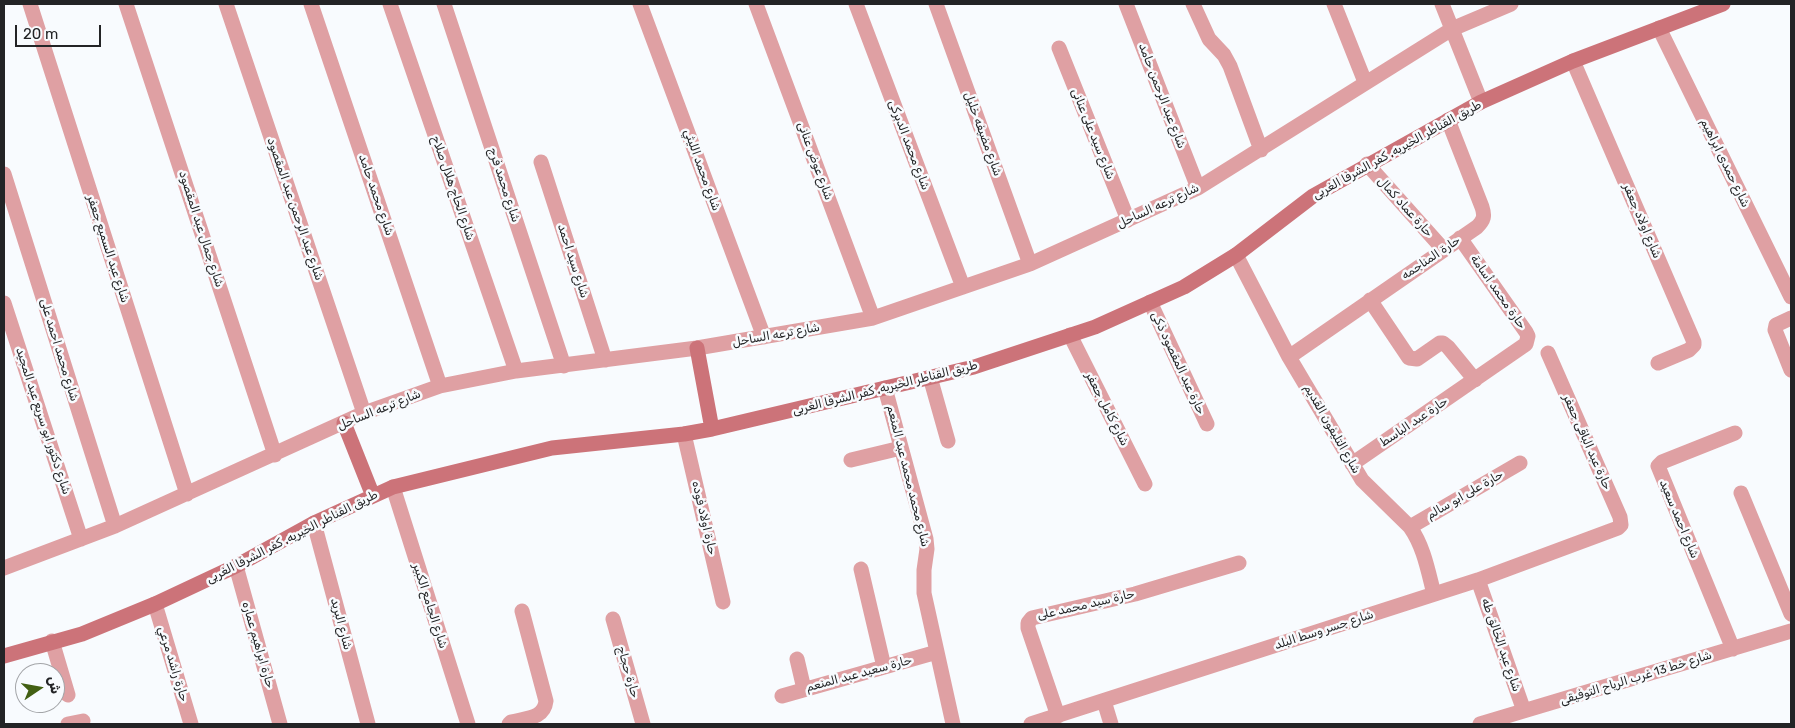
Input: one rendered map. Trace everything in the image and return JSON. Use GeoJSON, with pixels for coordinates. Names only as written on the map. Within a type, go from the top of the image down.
{"type":"FeatureCollection","features":[{"type":"Feature","properties":{"kind":"street","name":"شارع عبد السميع جعفر"},"geometry":{"type":"LineString","coordinates":[[30,4],[187,494]]}},
{"type":"Feature","properties":{"kind":"street","name":"شارع جمال عبد المقصود"},"geometry":{"type":"LineString","coordinates":[[126,4],[276,455]]}},
{"type":"Feature","properties":{"kind":"street","name":"شارع عبد الرحمن عبد المقصود"},"geometry":{"type":"LineString","coordinates":[[226,4],[364,414]]}},
{"type":"Feature","properties":{"kind":"street","name":"شارع محمد حامد"},"geometry":{"type":"LineString","coordinates":[[311,4],[440,386]]}},
{"type":"Feature","properties":{"kind":"street","name":"شارع الحاج هلال صلاح"},"geometry":{"type":"LineString","coordinates":[[390,4],[516,372]]}},
{"type":"Feature","properties":{"kind":"street","name":"شارع محمد فرج"},"geometry":{"type":"LineString","coordinates":[[444,4],[564,366]]}},
{"type":"Feature","properties":{"kind":"street","name":"شارع محمد الليثي"},"geometry":{"type":"LineString","coordinates":[[640,4],[764,337]]}},
{"type":"Feature","properties":{"kind":"street","name":"شارع عوض عنانى"},"geometry":{"type":"LineString","coordinates":[[756,4],[873,318]]}},
{"type":"Feature","properties":{"kind":"street","name":"شارع محمد الدبركى"},"geometry":{"type":"LineString","coordinates":[[856,4],[963,287]]}},
{"type":"Feature","properties":{"kind":"street","name":"شارع مضيفه خليل"},"geometry":{"type":"LineString","coordinates":[[936,4],[1030,264]]}},
{"type":"Feature","properties":{"kind":"street","name":"شارع عبد الرحمن حامد"},"geometry":{"type":"LineString","coordinates":[[1126,4],[1198,188]]}},
{"type":"Feature","properties":{"kind":"street"},"geometry":{"type":"LineString","coordinates":[[1193,4],[1209,39],[1224,55],[1230,66],[1261,150]]}},
{"type":"Feature","properties":{"kind":"street"},"geometry":{"type":"LineString","coordinates":[[1334,4],[1365,82]]}},
{"type":"Feature","properties":{"kind":"street"},"geometry":{"type":"LineString","coordinates":[[1442,4],[1481,102]]}},
{"type":"Feature","properties":{"kind":"street","name":"شارع ترعه الساحل"},"geometry":{"type":"LineString","coordinates":[[4,568],[115,526],[364,414],[440,386],[516,372],[697,348],[873,318],[1030,264],[1198,188],[1452,29],[1511,4]]}},
{"type":"Feature","properties":{"kind":"street","name":"طريق القناطر الخيريه, كفر الشرفا الغربى"},"geometry":{"type":"LineString","coordinates":[[4,656],[82,634],[155,604],[236,566],[314,523],[393,487],[552,448],[684,434],[712,429],[974,366],[1096,327],[1184,287],[1236,255],[1313,196],[1367,164],[1481,102],[1574,60],[1723,4]]}},
{"type":"Feature","properties":{"kind":"street","name":"شارع حمدى ابراهيم"},"geometry":{"type":"LineString","coordinates":[[1659,28],[1791,297]]}},
{"type":"Feature","properties":{"kind":"street","name":"شارع سيد على عنانى"},"geometry":{"type":"LineString","coordinates":[[1059,48],[1128,220]]}},
{"type":"Feature","properties":{"kind":"street","name":"شارع اولاد جعفر"},"geometry":{"type":"LineString","coordinates":[[1574,60],[1694,342],[1694,345],[1689,350],[1658,363]]}},
{"type":"Feature","properties":{"kind":"street","name":"حارة المناجمه"},"geometry":{"type":"LineString","coordinates":[[1289,357],[1477,227],[1482,221],[1484,214],[1448,120]]}},
{"type":"Feature","properties":{"kind":"street","name":"شارع سيد احمد"},"geometry":{"type":"LineString","coordinates":[[541,162],[605,360]]}},
{"type":"Feature","properties":{"kind":"street","name":"حارة عماد كمال"},"geometry":{"type":"LineString","coordinates":[[1367,164],[1443,250]]}},
{"type":"Feature","properties":{"kind":"street","name":"شارع محمد احمد على"},"geometry":{"type":"LineString","coordinates":[[4,174],[115,526]]}},
{"type":"Feature","properties":{"kind":"street","name":"حارة محمد أسامة"},"geometry":{"type":"LineString","coordinates":[[1460,238],[1526,332],[1528,341],[1523,347]]}},
{"type":"Feature","properties":{"kind":"street","name":"شارع التليفون القديم"},"geometry":{"type":"LineString","coordinates":[[1236,255],[1289,357],[1362,480],[1410,527],[1422,548],[1434,594]]}},
{"type":"Feature","properties":{"kind":"street"},"geometry":{"type":"LineString","coordinates":[[1370,300],[1409,358],[1416,359],[1440,343],[1443,343],[1475,380]]}},
{"type":"Feature","properties":{"kind":"street","name":"حارة عبد المقصود ذكى"},"geometry":{"type":"LineString","coordinates":[[1150,302],[1206,424]]}},
{"type":"Feature","properties":{"kind":"street","name":"شارع دكتور ابو سريع عبد المجيد"},"geometry":{"type":"LineString","coordinates":[[4,303],[81,539]]}},
{"type":"Feature","properties":{"kind":"street"},"geometry":{"type":"LineString","coordinates":[[1791,318],[1776,325],[1775,330],[1791,370]]}},
{"type":"Feature","properties":{"kind":"street","name":"شارع كامل جعفر"},"geometry":{"type":"LineString","coordinates":[[1070,335],[1145,484]]}},
{"type":"Feature","properties":{"kind":"street","name":"حارة عبد الباسط"},"geometry":{"type":"LineString","coordinates":[[1352,464],[1523,347]]}},
{"type":"Feature","properties":{"kind":"street"},"geometry":{"type":"LineString","coordinates":[[697,348],[712,429]]}},
{"type":"Feature","properties":{"kind":"street","name":"حارة عبد الباقى جعفر"},"geometry":{"type":"LineString","coordinates":[[1548,353],[1620,517],[1621,525],[1615,530]]}},
{"type":"Feature","properties":{"kind":"street"},"geometry":{"type":"LineString","coordinates":[[930,377],[948,441]]}},
{"type":"Feature","properties":{"kind":"street","name":"شارع محمد محمد عبد المنعم"},"geometry":{"type":"LineString","coordinates":[[885,388],[926,539],[924,593],[953,724]]}},
{"type":"Feature","properties":{"kind":"street"},"geometry":{"type":"LineString","coordinates":[[344,423],[373,496]]}},
{"type":"Feature","properties":{"kind":"street","name":"شارع احمد سعيد"},"geometry":{"type":"LineString","coordinates":[[1733,648],[1658,466],[1662,462],[1735,433]]}},
{"type":"Feature","properties":{"kind":"street","name":"حارة اولاد فوده"},"geometry":{"type":"LineString","coordinates":[[684,434],[724,602]]}},
{"type":"Feature","properties":{"kind":"street"},"geometry":{"type":"LineString","coordinates":[[851,460],[901,448]]}},
{"type":"Feature","properties":{"kind":"street","name":"حارة على ابو سالم"},"geometry":{"type":"LineString","coordinates":[[1410,527],[1520,462]]}},
{"type":"Feature","properties":{"kind":"street","name":"شارع الجامع الكبير"},"geometry":{"type":"LineString","coordinates":[[393,487],[468,724]]}},
{"type":"Feature","properties":{"kind":"street"},"geometry":{"type":"LineString","coordinates":[[1740,493],[1791,614]]}},
{"type":"Feature","properties":{"kind":"street","name":"شارع البريد"},"geometry":{"type":"LineString","coordinates":[[314,523],[368,724]]}},
{"type":"Feature","properties":{"kind":"street","name":"شارع جسر وسط البلد"},"geometry":{"type":"LineString","coordinates":[[1031,724],[1478,580],[1615,530]]}},
{"type":"Feature","properties":{"kind":"street","name":"حارة سيد محمد على"},"geometry":{"type":"LineString","coordinates":[[1058,716],[1028,628],[1028,623],[1032,618],[1135,594],[1240,563]]}},
{"type":"Feature","properties":{"kind":"street","name":"حارة ابراهيم عماره"},"geometry":{"type":"LineString","coordinates":[[236,566],[280,724]]}},
{"type":"Feature","properties":{"kind":"street"},"geometry":{"type":"LineString","coordinates":[[861,569],[884,667]]}},
{"type":"Feature","properties":{"kind":"street","name":"شارع عبد الخالق طه"},"geometry":{"type":"LineString","coordinates":[[1478,580],[1524,711]]}},
{"type":"Feature","properties":{"kind":"street","name":"حارة راشد مرعي"},"geometry":{"type":"LineString","coordinates":[[155,604],[191,724]]}},
{"type":"Feature","properties":{"kind":"street"},"geometry":{"type":"LineString","coordinates":[[509,724],[538,716],[543,712],[546,701],[522,611]]}},
{"type":"Feature","properties":{"kind":"street","name":"حارة حجاج"},"geometry":{"type":"LineString","coordinates":[[613,619],[643,724]]}},
{"type":"Feature","properties":{"kind":"street","name":"شارع خط 13 غرب الرياح التوفيقى"},"geometry":{"type":"LineString","coordinates":[[1480,724],[1791,631]]}},
{"type":"Feature","properties":{"kind":"street"},"geometry":{"type":"LineString","coordinates":[[52,641],[68,695]]}},
{"type":"Feature","properties":{"kind":"street","name":"حارة سعيد عبد المنعم"},"geometry":{"type":"LineString","coordinates":[[782,696],[937,652]]}},
{"type":"Feature","properties":{"kind":"street"},"geometry":{"type":"LineString","coordinates":[[796,659],[804,689]]}},
{"type":"Feature","properties":{"kind":"street"},"geometry":{"type":"LineString","coordinates":[[1104,701],[1111,724]]}},
{"type":"Feature","properties":{"kind":"street"},"geometry":{"type":"LineString","coordinates":[[68,724],[83,721]]}}]}
